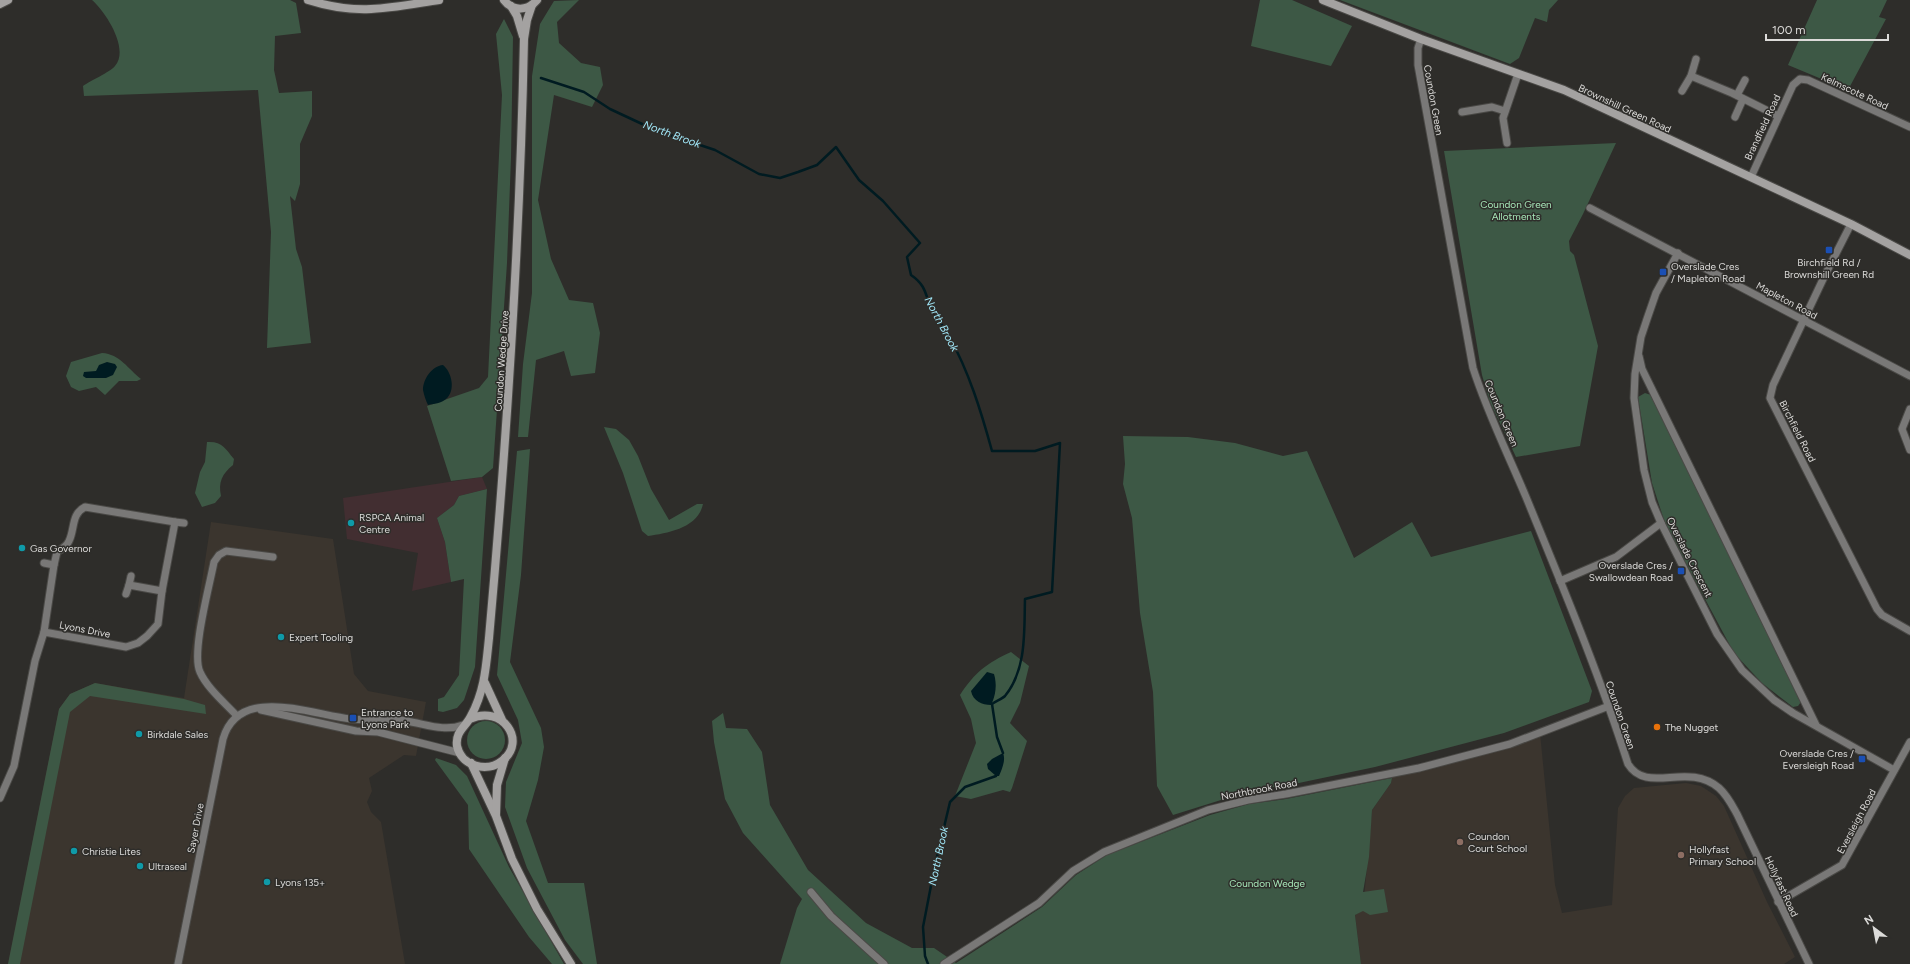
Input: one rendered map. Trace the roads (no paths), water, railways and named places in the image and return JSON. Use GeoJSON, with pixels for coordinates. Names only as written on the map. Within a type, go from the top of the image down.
{"type":"FeatureCollection","features":[{"type":"Feature","properties":{"kind":"main road"},"geometry":{"type":"LineString","coordinates":[[0,4],[8,0]]}},
{"type":"Feature","properties":{"kind":"main road"},"geometry":{"type":"LineString","coordinates":[[308,0],[326,6],[351,10],[373,10],[439,0]]}},
{"type":"Feature","properties":{"kind":"main road"},"geometry":{"type":"LineString","coordinates":[[504,0],[511,6],[519,9],[535,3]]}},
{"type":"Feature","properties":{"kind":"main road","name":"Brownshill Green Road"},"geometry":{"type":"LineString","coordinates":[[1323,0],[1421,39],[1564,90],[1851,224],[1910,255]]}},
{"type":"Feature","properties":{"kind":"main road","name":"Coundon Wedge Drive"},"geometry":{"type":"LineString","coordinates":[[470,719],[485,683],[505,452],[514,308],[522,169],[524,39],[527,20],[535,3]]}},
{"type":"Feature","properties":{"kind":"main road","name":"Coundon Wedge Drive"},"geometry":{"type":"LineString","coordinates":[[511,6],[517,16],[524,39]]}},
{"type":"Feature","properties":{"kind":"main road","name":"Coundon Wedge Drive"},"geometry":{"type":"LineString","coordinates":[[485,683],[512,739],[510,752],[506,758],[497,786],[496,816]]}},
{"type":"Feature","properties":{"kind":"main road"},"geometry":{"type":"LineString","coordinates":[[460,753],[457,747],[457,739],[463,724],[470,719],[484,714],[502,720]]}},
{"type":"Feature","properties":{"kind":"main road","name":"Coundon Wedge Drive"},"geometry":{"type":"LineString","coordinates":[[460,753],[471,763],[496,816],[512,859],[537,909],[571,964]]}},
{"type":"Feature","properties":{"kind":"main road"},"geometry":{"type":"LineString","coordinates":[[471,763],[476,766],[491,767],[506,758]]}},
{"type":"Feature","properties":{"kind":"street","name":"Coundon Green"},"geometry":{"type":"LineString","coordinates":[[1421,39],[1418,48],[1418,65],[1473,368],[1483,398],[1508,454],[1560,580],[1609,706],[1628,764],[1637,775]]}},
{"type":"Feature","properties":{"kind":"street"},"geometry":{"type":"LineString","coordinates":[[1682,91],[1691,76],[1696,59]]}},
{"type":"Feature","properties":{"kind":"street"},"geometry":{"type":"LineString","coordinates":[[1507,143],[1504,118],[1505,111],[1518,74]]}},
{"type":"Feature","properties":{"kind":"street"},"geometry":{"type":"LineString","coordinates":[[1691,76],[1740,97],[1778,116]]}},
{"type":"Feature","properties":{"kind":"street","name":"Kelmscote Road"},"geometry":{"type":"LineString","coordinates":[[1793,85],[1800,79],[1808,80],[1910,127]]}},
{"type":"Feature","properties":{"kind":"street"},"geometry":{"type":"LineString","coordinates":[[1735,117],[1745,80]]}},
{"type":"Feature","properties":{"kind":"street","name":"Brandfield Road"},"geometry":{"type":"LineString","coordinates":[[1751,177],[1793,85]]}},
{"type":"Feature","properties":{"kind":"street"},"geometry":{"type":"LineString","coordinates":[[1462,112],[1492,107],[1505,111]]}},
{"type":"Feature","properties":{"kind":"street","name":"Mapleton Road"},"geometry":{"type":"LineString","coordinates":[[1590,208],[1910,376]]}},
{"type":"Feature","properties":{"kind":"street","name":"Birchfield Road"},"geometry":{"type":"LineString","coordinates":[[1851,224],[1770,390],[1772,402],[1877,609],[1887,619],[1910,631]]}},
{"type":"Feature","properties":{"kind":"street","name":"Overslade Crescent"},"geometry":{"type":"LineString","coordinates":[[1678,253],[1656,292],[1641,337],[1638,352],[1634,398],[1637,428],[1652,502],[1661,523],[1714,627],[1734,660],[1754,683],[1774,700],[1894,770]]}},
{"type":"Feature","properties":{"kind":"street","name":"Overslade Crescent"},"geometry":{"type":"LineString","coordinates":[[1638,352],[1642,369],[1816,725]]}},
{"type":"Feature","properties":{"kind":"street"},"geometry":{"type":"LineString","coordinates":[[1910,409],[1902,429],[1910,450]]}},
{"type":"Feature","properties":{"kind":"street"},"geometry":{"type":"LineString","coordinates":[[44,632],[57,552],[66,546],[70,541],[76,516],[79,510],[85,507],[184,523]]}},
{"type":"Feature","properties":{"kind":"street","name":"Lyons Drive"},"geometry":{"type":"LineString","coordinates":[[0,798],[14,766],[34,661],[44,632],[126,647],[138,643],[147,636],[158,624],[162,591],[175,522]]}},
{"type":"Feature","properties":{"kind":"street"},"geometry":{"type":"LineString","coordinates":[[1560,580],[1612,559],[1661,523]]}},
{"type":"Feature","properties":{"kind":"street"},"geometry":{"type":"LineString","coordinates":[[274,557],[226,551],[219,555],[214,562],[200,635],[197,664],[205,681],[237,716],[253,709],[270,706],[352,719],[390,719],[444,729],[463,724]]}},
{"type":"Feature","properties":{"kind":"street"},"geometry":{"type":"LineString","coordinates":[[44,563],[54,565]]}},
{"type":"Feature","properties":{"kind":"street"},"geometry":{"type":"LineString","coordinates":[[126,594],[130,576]]}},
{"type":"Feature","properties":{"kind":"street"},"geometry":{"type":"LineString","coordinates":[[129,585],[162,591]]}},
{"type":"Feature","properties":{"kind":"street","name":"Northbrook Road"},"geometry":{"type":"LineString","coordinates":[[944,964],[1039,903],[1073,871],[1104,852],[1208,810],[1248,800],[1419,768],[1503,746],[1609,706]]}},
{"type":"Feature","properties":{"kind":"street"},"geometry":{"type":"LineString","coordinates":[[253,709],[268,710],[303,720],[356,731],[378,732],[460,753]]}},
{"type":"Feature","properties":{"kind":"street","name":"Sayer Drive"},"geometry":{"type":"LineString","coordinates":[[178,964],[223,739],[230,724],[237,716]]}},
{"type":"Feature","properties":{"kind":"street","name":"Eversleigh Road"},"geometry":{"type":"LineString","coordinates":[[1778,902],[1842,865],[1867,823],[1910,742]]}},
{"type":"Feature","properties":{"kind":"street","name":"Hollyfast Road"},"geometry":{"type":"LineString","coordinates":[[1637,775],[1648,778],[1689,776],[1710,782],[1719,788],[1726,796],[1737,814],[1809,964]]}},
{"type":"Feature","properties":{"kind":"street"},"geometry":{"type":"LineString","coordinates":[[811,892],[831,916],[884,964]]}},
{"type":"Feature","properties":{"kind":"water"},"geometry":{"type":"Polygon","coordinates":[[[107,362],[115,364],[117,367],[113,375],[106,378],[86,378],[83,376],[84,372],[96,371],[99,365],[107,362]]]}},
{"type":"Feature","properties":{"kind":"water"},"geometry":{"type":"Polygon","coordinates":[[[443,365],[451,377],[451,391],[449,396],[444,400],[428,405],[423,390],[426,378],[432,370],[443,365]]]}},
{"type":"Feature","properties":{"kind":"water"},"geometry":{"type":"Polygon","coordinates":[[[987,672],[994,674],[996,682],[996,690],[991,705],[978,702],[971,691],[987,672]]]}},
{"type":"Feature","properties":{"kind":"water"},"geometry":{"type":"Polygon","coordinates":[[[1003,753],[1004,762],[999,776],[996,776],[988,769],[987,764],[992,759],[1003,753]]]}},
{"type":"Feature","properties":{"kind":"waterway","name":"North Brook"},"geometry":{"type":"LineString","coordinates":[[541,78],[584,92],[610,109],[655,130],[715,150],[759,174],[780,178],[798,172],[817,165],[836,147],[859,180],[883,201],[920,243],[907,257],[911,275],[923,287],[932,311],[947,333],[963,364],[979,407],[992,451],[1035,451],[1060,443],[1052,592],[1025,599],[1024,637],[1021,662],[1012,685],[1005,696],[992,704],[997,737],[1003,753]]}},
{"type":"Feature","properties":{"kind":"waterway","name":"North Brook"},"geometry":{"type":"LineString","coordinates":[[928,964],[925,956],[923,927],[935,865],[950,802],[965,787],[996,776]]}},
{"type":"Feature","properties":{"kind":"place","name":"Birchfield Rd / Brownshill Green Rd"},"geometry":{"type":"Point","coordinates":[1829,250]}},
{"type":"Feature","properties":{"kind":"place","name":"Overslade Cres / Mapleton Road"},"geometry":{"type":"Point","coordinates":[1663,272]}},
{"type":"Feature","properties":{"kind":"place","name":"RSPCA Animal Centre"},"geometry":{"type":"Point","coordinates":[351,523]}},
{"type":"Feature","properties":{"kind":"place","name":"Gas Governor"},"geometry":{"type":"Point","coordinates":[22,548]}},
{"type":"Feature","properties":{"kind":"place","name":"Overslade Cres / Swallowdean Road"},"geometry":{"type":"Point","coordinates":[1681,571]}},
{"type":"Feature","properties":{"kind":"place","name":"Expert Tooling"},"geometry":{"type":"Point","coordinates":[281,637]}},
{"type":"Feature","properties":{"kind":"place","name":"Entrance to Lyons Park"},"geometry":{"type":"Point","coordinates":[353,718]}},
{"type":"Feature","properties":{"kind":"place","name":"The Nugget"},"geometry":{"type":"Point","coordinates":[1657,727]}},
{"type":"Feature","properties":{"kind":"place","name":"Birkdale Sales"},"geometry":{"type":"Point","coordinates":[139,734]}},
{"type":"Feature","properties":{"kind":"place","name":"Overslade Cres / Eversleigh Road"},"geometry":{"type":"Point","coordinates":[1862,759]}},
{"type":"Feature","properties":{"kind":"place","name":"Coundon Court School"},"geometry":{"type":"Point","coordinates":[1460,842]}},
{"type":"Feature","properties":{"kind":"place","name":"Christie Lites"},"geometry":{"type":"Point","coordinates":[74,851]}},
{"type":"Feature","properties":{"kind":"place","name":"Hollyfast Primary School"},"geometry":{"type":"Point","coordinates":[1681,855]}},
{"type":"Feature","properties":{"kind":"place","name":"Ultraseal"},"geometry":{"type":"Point","coordinates":[140,866]}},
{"type":"Feature","properties":{"kind":"place","name":"Lyons 135+"},"geometry":{"type":"Point","coordinates":[267,882]}},
{"type":"Feature","properties":{"kind":"park label","name":"Coundon Green Allotments"},"geometry":{"type":"Point","coordinates":[1516,210]}},
{"type":"Feature","properties":{"kind":"park label","name":"Coundon Wedge"},"geometry":{"type":"Point","coordinates":[1267,883]}}]}
